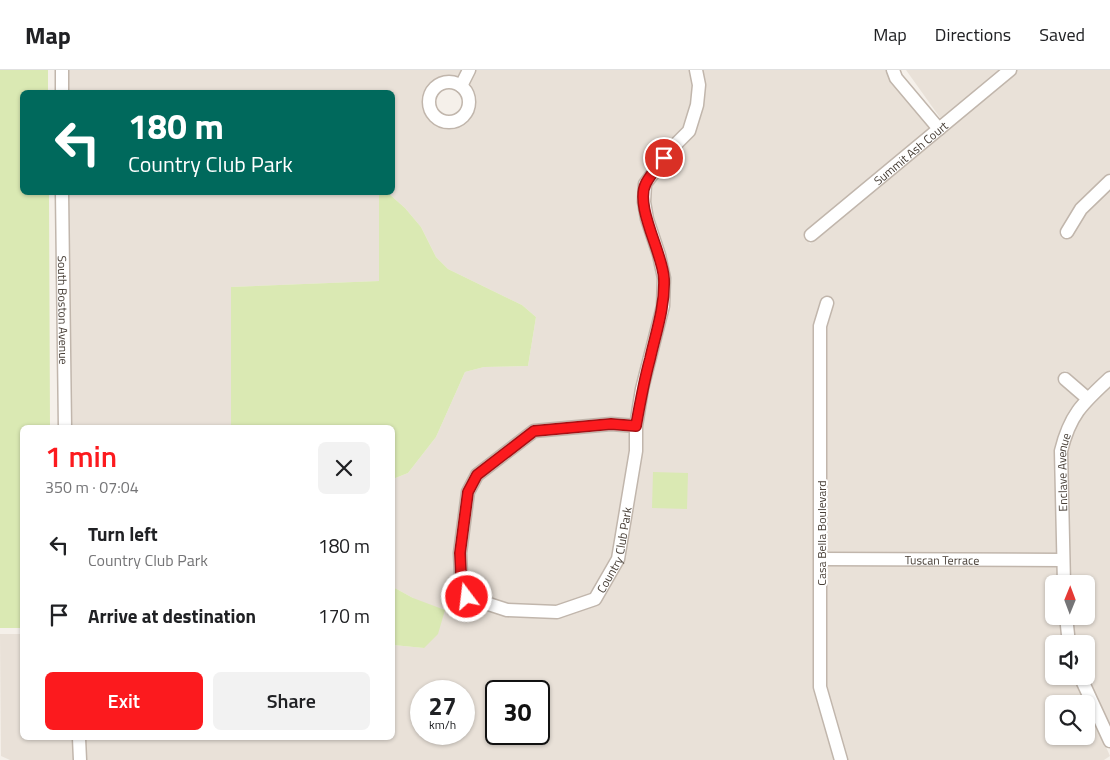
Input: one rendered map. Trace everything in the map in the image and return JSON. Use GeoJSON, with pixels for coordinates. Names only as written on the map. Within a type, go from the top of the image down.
{"type":"FeatureCollection","features":[{"type":"Feature","properties":{"kind":"street"},"geometry":{"type":"LineString","coordinates":[[62,70],[62,90]]}},
{"type":"Feature","properties":{"kind":"street"},"geometry":{"type":"LineString","coordinates":[[461,86],[469,70]]}},
{"type":"Feature","properties":{"kind":"street","name":"Country Club Park"},"geometry":{"type":"LineString","coordinates":[[636,426],[611,424],[534,431],[477,475],[468,492],[460,553],[461,575],[467,597],[507,610],[557,612],[595,599],[618,559],[636,452],[636,426],[642,389],[663,306],[664,278],[647,219],[644,202],[645,184],[672,148],[689,131],[697,105],[699,85],[696,70]]}},
{"type":"Feature","properties":{"kind":"street"},"geometry":{"type":"LineString","coordinates":[[893,70],[896,78],[939,129]]}},
{"type":"Feature","properties":{"kind":"street","name":"Summit Ash Court"},"geometry":{"type":"LineString","coordinates":[[811,235],[1010,70]]}},
{"type":"Feature","properties":{"kind":"street"},"geometry":{"type":"LineString","coordinates":[[1067,232],[1081,209],[1110,181]]}},
{"type":"Feature","properties":{"kind":"street","name":"South Boston Avenue"},"geometry":{"type":"LineString","coordinates":[[62,195],[65,425]]}},
{"type":"Feature","properties":{"kind":"street","name":"Casa Bella Boulevard"},"geometry":{"type":"LineString","coordinates":[[827,304],[820,326],[820,688],[841,760]]}},
{"type":"Feature","properties":{"kind":"street","name":"Enclave Avenue"},"geometry":{"type":"LineString","coordinates":[[1064,575],[1061,451],[1066,430],[1083,403],[1110,378]]}},
{"type":"Feature","properties":{"kind":"street"},"geometry":{"type":"LineString","coordinates":[[1066,379],[1087,398]]}},
{"type":"Feature","properties":{"kind":"street","name":"Tuscan Terrace"},"geometry":{"type":"LineString","coordinates":[[821,559],[1063,560]]}},
{"type":"Feature","properties":{"kind":"street"},"geometry":{"type":"LineString","coordinates":[[1084,685],[1110,741]]}},
{"type":"Feature","properties":{"kind":"street"},"geometry":{"type":"LineString","coordinates":[[79,740],[80,760]]}},
{"type":"Feature","properties":{"kind":"shaded area"},"geometry":{"type":"Polygon","coordinates":[[[67,70],[463,70],[459,78],[446,75],[436,79],[427,87],[424,95],[423,104],[429,119],[440,127],[450,128],[459,126],[472,114],[474,99],[468,85],[476,70],[691,70],[693,85],[692,104],[684,127],[668,144],[641,181],[658,279],[657,305],[631,419],[611,418],[530,425],[474,470],[463,491],[454,554],[462,599],[466,603],[506,616],[557,619],[596,605],[622,563],[648,390],[669,306],[649,201],[651,187],[676,153],[693,135],[702,70],[892,70],[932,127],[804,233],[810,244],[1013,75],[1016,70],[1110,70],[1110,173],[1077,204],[1059,233],[1068,240],[1085,213],[1110,190],[1110,371],[1087,390],[1065,370],[1058,380],[1078,399],[1061,426],[1055,449],[1057,553],[827,553],[825,327],[834,300],[823,296],[814,326],[815,688],[835,760],[86,760],[85,740],[395,740],[395,645],[424,648],[413,598],[395,588],[395,478],[408,473],[436,437],[465,372],[484,367],[528,366],[536,317],[522,305],[448,269],[436,257],[421,227],[405,208],[390,195],[395,195],[395,90],[67,90],[67,70]]]}},
{"type":"Feature","properties":{"kind":"shaded area"},"geometry":{"type":"Polygon","coordinates":[[[906,70],[1001,70],[941,119],[906,70]]]}},
{"type":"Feature","properties":{"kind":"shaded area"},"geometry":{"type":"Polygon","coordinates":[[[68,195],[379,195],[380,281],[231,287],[231,425],[71,425],[68,195]]]}},
{"type":"Feature","properties":{"kind":"shaded area"},"geometry":{"type":"Polygon","coordinates":[[[1110,386],[1110,727],[1091,685],[1095,685],[1095,635],[1074,635],[1072,625],[1095,625],[1095,575],[1069,575],[1066,452],[1071,433],[1087,407],[1110,386]]]}},
{"type":"Feature","properties":{"kind":"shaded area"},"geometry":{"type":"Polygon","coordinates":[[[611,431],[630,432],[630,451],[612,557],[591,593],[556,606],[508,604],[472,592],[467,574],[465,553],[474,494],[481,480],[535,437],[611,431]]]}},
{"type":"Feature","properties":{"kind":"shaded area"},"geometry":{"type":"Polygon","coordinates":[[[827,566],[1058,566],[1058,575],[1045,575],[1045,625],[1061,625],[1062,635],[1045,635],[1045,685],[1078,685],[1083,695],[1045,695],[1045,745],[1095,745],[1095,723],[1110,756],[1104,760],[847,760],[826,686],[827,566]]]}},
{"type":"Feature","properties":{"kind":"shaded area"},"geometry":{"type":"Polygon","coordinates":[[[0,634],[20,634],[20,740],[74,740],[75,760],[10,760],[1,756],[0,634]]]}},
{"type":"Feature","properties":{"kind":"green space"},"geometry":{"type":"Polygon","coordinates":[[[0,70],[48,70],[48,90],[20,90],[20,195],[49,195],[50,425],[20,425],[20,628],[0,628],[0,70]]]}},
{"type":"Feature","properties":{"kind":"green space"},"geometry":{"type":"Polygon","coordinates":[[[379,195],[390,195],[405,208],[421,227],[436,257],[448,269],[522,305],[536,317],[528,366],[484,367],[465,372],[436,437],[408,473],[395,478],[395,425],[231,425],[231,287],[379,281],[379,195]]]}},
{"type":"Feature","properties":{"kind":"green space"},"geometry":{"type":"Polygon","coordinates":[[[653,472],[688,473],[687,509],[652,508],[653,472]]]}},
{"type":"Feature","properties":{"kind":"green space"},"geometry":{"type":"Polygon","coordinates":[[[395,588],[413,598],[445,610],[438,634],[424,648],[395,645],[395,588]]]}},
{"type":"Feature","properties":{"kind":"route"},"geometry":{"type":"LineString","coordinates":[[467,597],[461,575],[460,553],[468,492],[477,475],[534,431],[611,424],[636,426],[642,389],[663,306],[664,278],[647,219],[644,202],[645,184],[664,158]]}}]}
